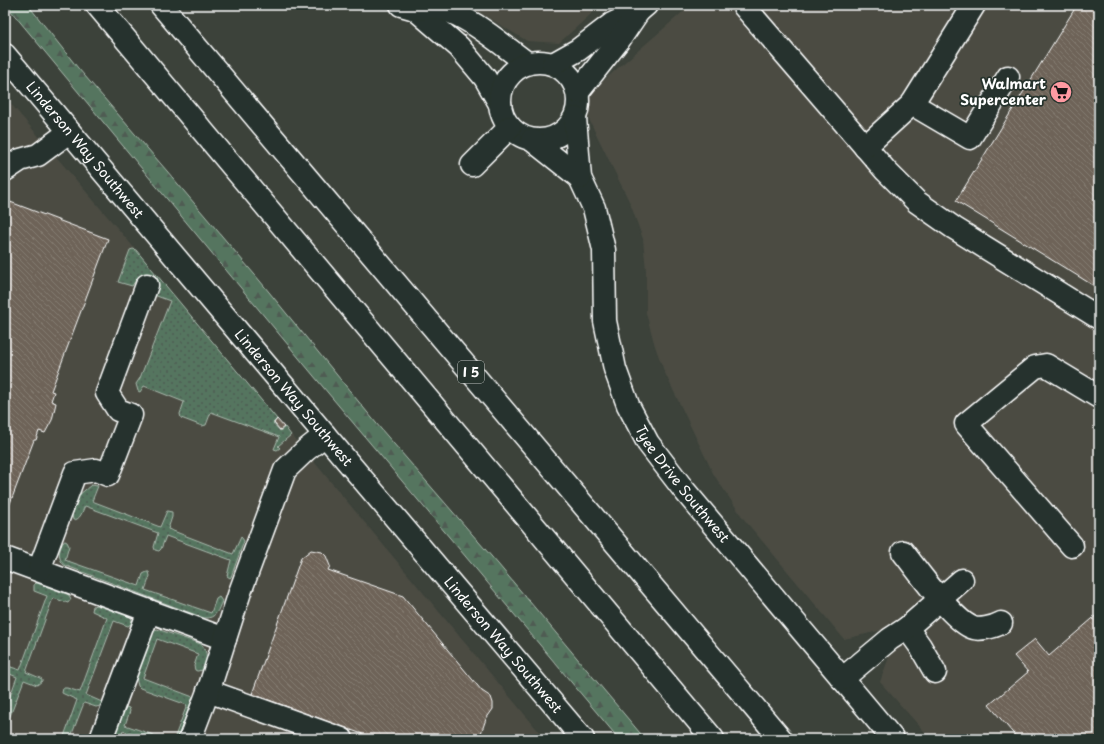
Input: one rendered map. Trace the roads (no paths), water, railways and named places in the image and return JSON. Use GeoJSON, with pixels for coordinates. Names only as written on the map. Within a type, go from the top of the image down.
{"type":"FeatureCollection","features":[{"type":"Feature","properties":{"kind":"main road"},"geometry":{"type":"LineString","coordinates":[[97,5],[713,739]]}},
{"type":"Feature","properties":{"kind":"main road","name":"I 5"},"geometry":{"type":"LineString","coordinates":[[161,5],[780,739]]}},
{"type":"Feature","properties":{"kind":"main road"},"geometry":{"type":"LineString","coordinates":[[743,5],[886,171],[917,202],[954,228],[1099,318]]}},
{"type":"Feature","properties":{"kind":"main road"},"geometry":{"type":"LineString","coordinates":[[865,147],[912,104],[974,5]]}},
{"type":"Feature","properties":{"kind":"main road","name":"Tyee Drive Southwest"},"geometry":{"type":"LineString","coordinates":[[408,7],[438,7],[457,15],[476,26],[527,63]]}},
{"type":"Feature","properties":{"kind":"main road","name":"Tyee Drive Southwest"},"geometry":{"type":"LineString","coordinates":[[408,7],[459,46],[485,78],[500,104],[503,116],[510,127],[520,136],[532,140],[580,178]]}},
{"type":"Feature","properties":{"kind":"main road"},"geometry":{"type":"LineString","coordinates":[[553,64],[578,50],[612,24],[642,8]]}},
{"type":"Feature","properties":{"kind":"main road"},"geometry":{"type":"LineString","coordinates":[[500,104],[501,91],[507,79],[516,70],[527,63],[540,62],[553,64],[565,71],[573,80],[578,92],[642,8]]}},
{"type":"Feature","properties":{"kind":"main road","name":"Linderson Way Southwest"},"geometry":{"type":"LineString","coordinates":[[5,55],[583,739]]}},
{"type":"Feature","properties":{"kind":"main road"},"geometry":{"type":"LineString","coordinates":[[912,104],[970,138],[1008,77]]}},
{"type":"Feature","properties":{"kind":"main road","name":"Tyee Drive Southwest"},"geometry":{"type":"LineString","coordinates":[[578,92],[579,105],[575,118],[580,178],[594,208],[604,250],[605,320],[615,369],[628,406],[648,443],[684,490],[893,739]]}},
{"type":"Feature","properties":{"kind":"main road"},"geometry":{"type":"LineString","coordinates":[[532,140],[545,140],[557,136],[568,129],[575,118]]}},
{"type":"Feature","properties":{"kind":"main road"},"geometry":{"type":"LineString","coordinates":[[472,165],[510,127]]}},
{"type":"Feature","properties":{"kind":"main road"},"geometry":{"type":"LineString","coordinates":[[5,170],[20,160],[38,155],[69,132]]}},
{"type":"Feature","properties":{"kind":"main road"},"geometry":{"type":"LineString","coordinates":[[39,570],[75,473],[96,470],[108,475],[120,445],[131,415],[118,410],[108,393],[146,285]]}},
{"type":"Feature","properties":{"kind":"main road"},"geometry":{"type":"LineString","coordinates":[[1072,546],[966,424],[1035,367],[1046,365],[1099,397]]}},
{"type":"Feature","properties":{"kind":"main road"},"geometry":{"type":"LineString","coordinates":[[190,739],[208,691],[240,592],[285,470],[306,450],[325,435]]}},
{"type":"Feature","properties":{"kind":"main road"},"geometry":{"type":"LineString","coordinates":[[903,552],[957,618],[972,628],[994,627],[1001,623]]}},
{"type":"Feature","properties":{"kind":"main road"},"geometry":{"type":"LineString","coordinates":[[5,558],[224,638]]}},
{"type":"Feature","properties":{"kind":"main road"},"geometry":{"type":"LineString","coordinates":[[842,679],[890,639],[907,628],[962,580]]}},
{"type":"Feature","properties":{"kind":"main road"},"geometry":{"type":"LineString","coordinates":[[101,739],[149,611]]}},
{"type":"Feature","properties":{"kind":"main road"},"geometry":{"type":"LineString","coordinates":[[907,628],[920,646],[935,672]]}},
{"type":"Feature","properties":{"kind":"main road"},"geometry":{"type":"LineString","coordinates":[[208,691],[342,739]]}},
{"type":"Feature","properties":{"kind":"place","name":"Walmart Supercenter"},"geometry":{"type":"Point","coordinates":[1061,92]}}]}
